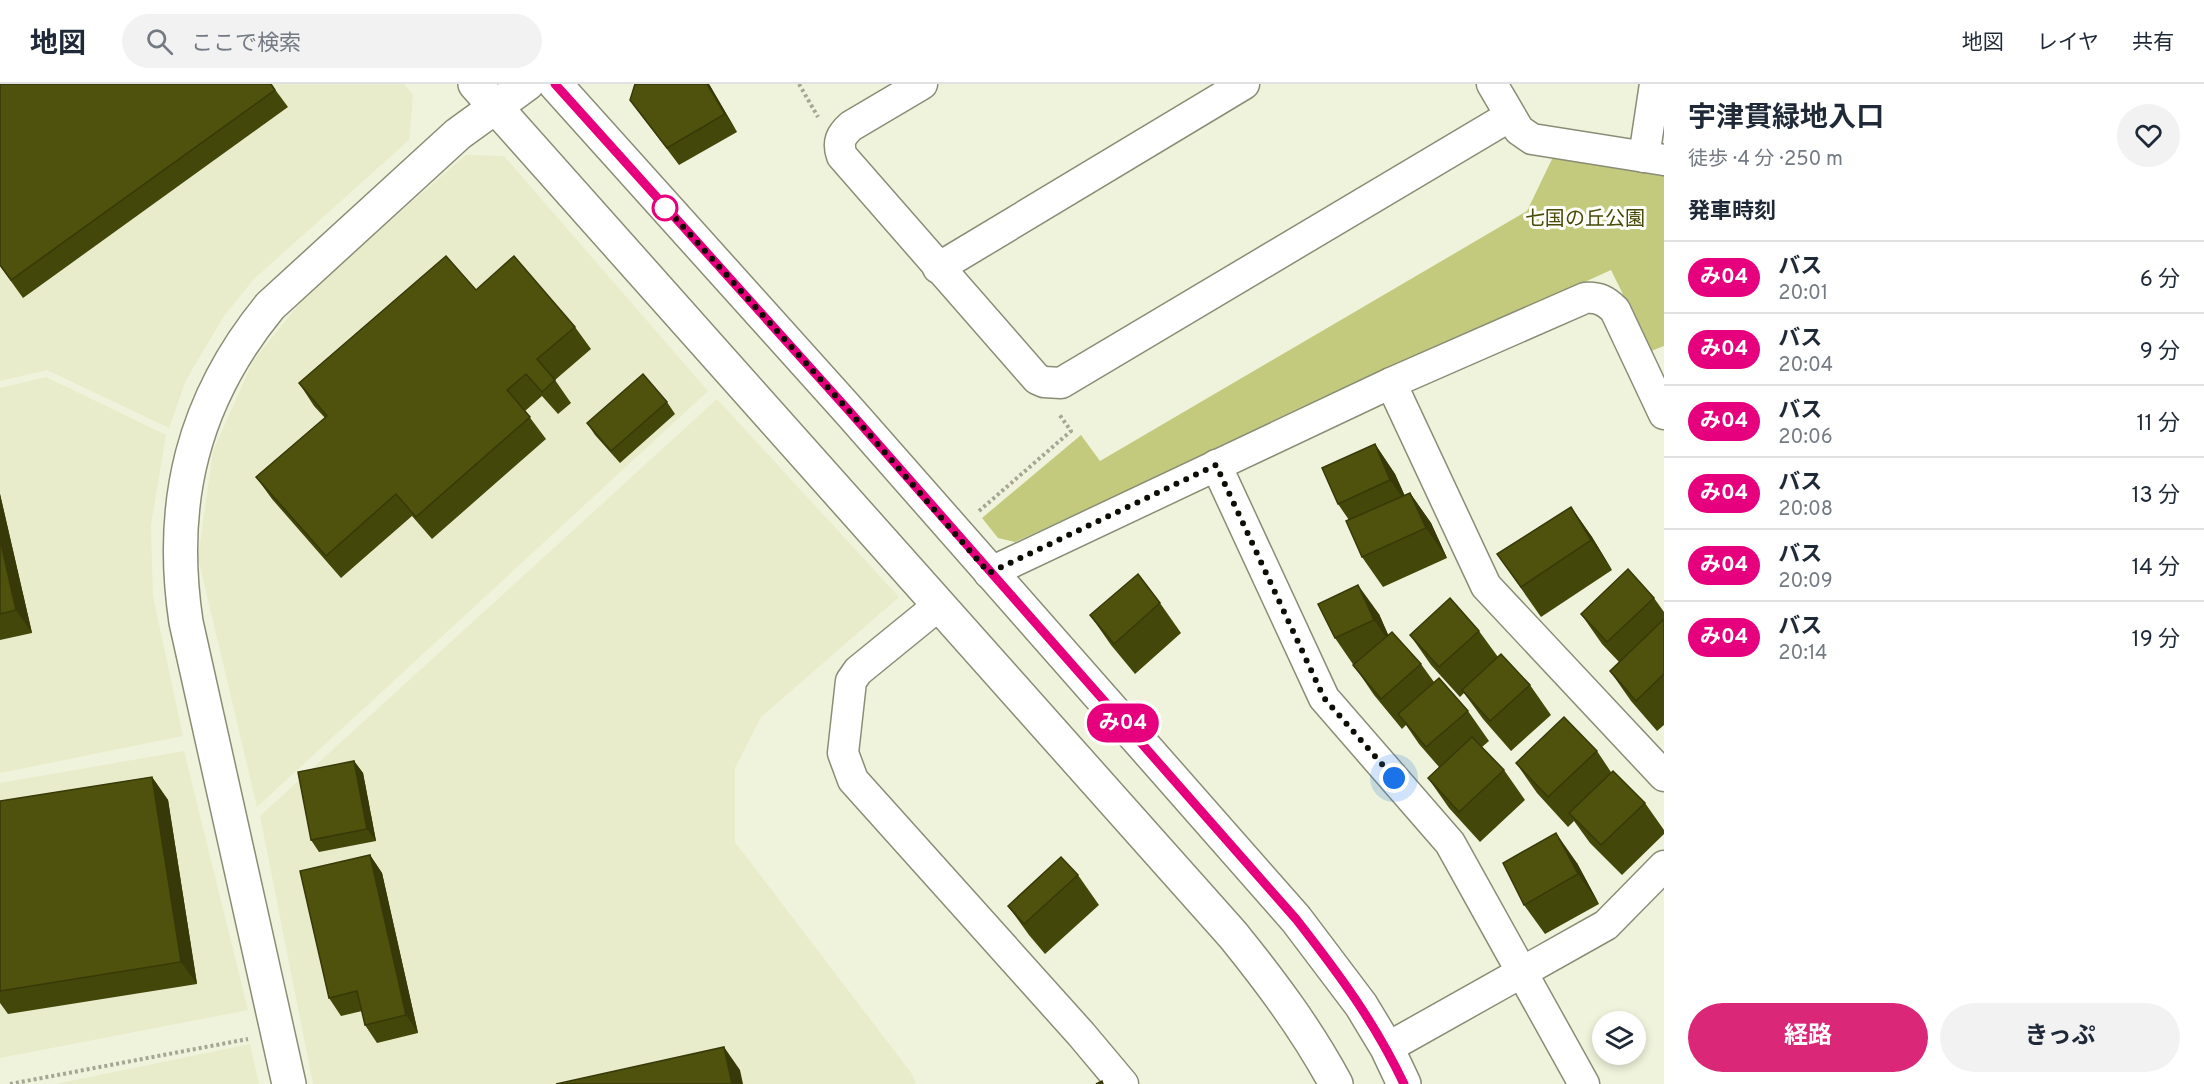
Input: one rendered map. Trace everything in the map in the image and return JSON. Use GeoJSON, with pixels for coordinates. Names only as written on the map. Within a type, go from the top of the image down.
{"type":"FeatureCollection","features":[{"type":"Feature","properties":{"kind":"street"},"geometry":{"type":"LineString","coordinates":[[289,1084],[201,690],[181,589],[179,556],[182,505],[190,455],[213,394],[248,333],[270,306],[458,134],[485,95],[527,84]]}},
{"type":"Feature","properties":{"kind":"street"},"geometry":{"type":"LineString","coordinates":[[555,84],[850,412],[989,573],[1296,919],[1361,1005],[1387,1048],[1404,1084]]}},
{"type":"Feature","properties":{"kind":"street"},"geometry":{"type":"LineString","coordinates":[[922,84],[851,126],[842,134],[839,143],[842,156],[1037,379],[1060,383],[1510,116]]}},
{"type":"Feature","properties":{"kind":"street"},"geometry":{"type":"LineString","coordinates":[[938,268],[1244,84]]}},
{"type":"Feature","properties":{"kind":"street"},"geometry":{"type":"LineString","coordinates":[[1491,84],[1519,130],[1532,139],[1654,159],[1655,84]]}},
{"type":"Feature","properties":{"kind":"street"},"geometry":{"type":"LineString","coordinates":[[485,95],[1233,935],[1270,981],[1305,1031],[1330,1082]]}},
{"type":"Feature","properties":{"kind":"street"},"geometry":{"type":"LineString","coordinates":[[989,573],[1391,383],[1585,298],[1596,297],[1607,302],[1615,310],[1664,414]]}},
{"type":"Feature","properties":{"kind":"street"},"geometry":{"type":"LineString","coordinates":[[1391,383],[1486,586],[1664,776]]}},
{"type":"Feature","properties":{"kind":"street"},"geometry":{"type":"LineString","coordinates":[[1216,465],[1324,698],[1450,843],[1584,1084]]}},
{"type":"Feature","properties":{"kind":"street"},"geometry":{"type":"LineString","coordinates":[[939,605],[858,671],[851,681],[843,753],[846,766],[853,780],[1081,1034],[1123,1084]]}},
{"type":"Feature","properties":{"kind":"street"},"geometry":{"type":"LineString","coordinates":[[1387,1048],[1606,925],[1664,867]]}},
{"type":"Feature","properties":{"kind":"path"},"geometry":{"type":"LineString","coordinates":[[978,512],[1071,431],[1053,406]]}},
{"type":"Feature","properties":{"kind":"path"},"geometry":{"type":"LineString","coordinates":[[10,1084],[278,1033]]}},
{"type":"Feature","properties":{"kind":"shaded area"},"geometry":{"type":"Polygon","coordinates":[[[0,84],[404,84],[413,95],[409,140],[253,280],[224,316],[186,380],[169,428],[47,370],[0,381],[0,84]]]}},
{"type":"Feature","properties":{"kind":"shaded area"},"geometry":{"type":"Polygon","coordinates":[[[466,155],[504,156],[708,391],[257,807],[198,558],[213,451],[253,361],[311,289],[466,155]]]}},
{"type":"Feature","properties":{"kind":"shaded area"},"geometry":{"type":"Polygon","coordinates":[[[46,377],[166,435],[151,525],[153,596],[183,736],[0,773],[0,388],[46,377]]]}},
{"type":"Feature","properties":{"kind":"shaded area"},"geometry":{"type":"Polygon","coordinates":[[[717,399],[899,597],[761,717],[735,768],[735,842],[912,1074],[916,1084],[313,1084],[260,816],[717,399]]]}},
{"type":"Feature","properties":{"kind":"shaded area"},"geometry":{"type":"Polygon","coordinates":[[[184,751],[248,1010],[0,1058],[0,783],[184,751]]]}},
{"type":"Feature","properties":{"kind":"shaded area"},"geometry":{"type":"Polygon","coordinates":[[[250,1044],[259,1084],[56,1084],[250,1044]]]}},
{"type":"Feature","properties":{"kind":"green space","name":"七国の丘公園"},"geometry":{"type":"Polygon","coordinates":[[[1553,157],[1664,176],[1664,346],[1651,351],[1611,270],[1015,542],[998,538],[982,518],[1081,435],[1100,461],[1527,211],[1553,157]]]}},
{"type":"Feature","properties":{"kind":"building"},"geometry":{"type":"Polygon","coordinates":[[[0,84],[271,84],[275,90],[11,280],[0,265],[0,84]]]}},
{"type":"Feature","properties":{"kind":"building"},"geometry":{"type":"Polygon","coordinates":[[[635,84],[707,84],[725,114],[667,148],[630,100],[635,84]]]}},
{"type":"Feature","properties":{"kind":"building"},"geometry":{"type":"Polygon","coordinates":[[[446,256],[476,290],[514,256],[575,327],[537,359],[555,380],[542,392],[526,374],[507,390],[530,417],[416,517],[396,494],[326,556],[256,477],[327,416],[299,383],[446,256]]]}},
{"type":"Feature","properties":{"kind":"building"},"geometry":{"type":"Polygon","coordinates":[[[643,374],[667,402],[611,451],[587,423],[643,374]]]}},
{"type":"Feature","properties":{"kind":"building"},"geometry":{"type":"Polygon","coordinates":[[[1375,444],[1390,480],[1338,504],[1322,468],[1375,444]]]}},
{"type":"Feature","properties":{"kind":"building"},"geometry":{"type":"Polygon","coordinates":[[[1410,493],[1426,528],[1362,557],[1346,521],[1410,493]]]}},
{"type":"Feature","properties":{"kind":"building"},"geometry":{"type":"Polygon","coordinates":[[[1571,507],[1591,540],[1521,587],[1497,554],[1571,507]]]}},
{"type":"Feature","properties":{"kind":"building"},"geometry":{"type":"Polygon","coordinates":[[[0,539],[16,610],[0,614],[0,539]]]}},
{"type":"Feature","properties":{"kind":"building"},"geometry":{"type":"Polygon","coordinates":[[[1628,569],[1654,598],[1607,642],[1581,614],[1628,569]]]}},
{"type":"Feature","properties":{"kind":"building"},"geometry":{"type":"Polygon","coordinates":[[[1138,574],[1160,603],[1114,644],[1090,615],[1138,574]]]}},
{"type":"Feature","properties":{"kind":"building"},"geometry":{"type":"Polygon","coordinates":[[[1358,585],[1374,620],[1335,638],[1318,604],[1358,585]]]}},
{"type":"Feature","properties":{"kind":"building"},"geometry":{"type":"Polygon","coordinates":[[[1450,598],[1479,631],[1439,667],[1410,635],[1450,598]]]}},
{"type":"Feature","properties":{"kind":"building"},"geometry":{"type":"Polygon","coordinates":[[[1664,619],[1664,674],[1636,701],[1610,671],[1664,619]]]}},
{"type":"Feature","properties":{"kind":"building"},"geometry":{"type":"Polygon","coordinates":[[[1392,632],[1421,664],[1381,699],[1353,665],[1392,632]]]}},
{"type":"Feature","properties":{"kind":"building"},"geometry":{"type":"Polygon","coordinates":[[[1501,654],[1530,685],[1490,721],[1462,690],[1501,654]]]}},
{"type":"Feature","properties":{"kind":"building"},"geometry":{"type":"Polygon","coordinates":[[[1439,678],[1468,711],[1426,747],[1398,714],[1439,678]]]}},
{"type":"Feature","properties":{"kind":"building"},"geometry":{"type":"Polygon","coordinates":[[[1564,717],[1597,751],[1548,797],[1516,763],[1564,717]]]}},
{"type":"Feature","properties":{"kind":"building"},"geometry":{"type":"Polygon","coordinates":[[[1472,737],[1504,770],[1459,812],[1428,778],[1472,737]]]}},
{"type":"Feature","properties":{"kind":"building"},"geometry":{"type":"Polygon","coordinates":[[[354,761],[367,829],[311,840],[298,772],[354,761]]]}},
{"type":"Feature","properties":{"kind":"building"},"geometry":{"type":"Polygon","coordinates":[[[1613,771],[1645,803],[1601,845],[1569,813],[1613,771]]]}},
{"type":"Feature","properties":{"kind":"building"},"geometry":{"type":"Polygon","coordinates":[[[152,777],[181,962],[0,991],[0,801],[152,777]]]}},
{"type":"Feature","properties":{"kind":"building"},"geometry":{"type":"Polygon","coordinates":[[[1556,833],[1578,874],[1524,905],[1503,863],[1556,833]]]}},
{"type":"Feature","properties":{"kind":"building"},"geometry":{"type":"Polygon","coordinates":[[[370,855],[406,1015],[365,1025],[357,991],[329,998],[300,871],[370,855]]]}},
{"type":"Feature","properties":{"kind":"building"},"geometry":{"type":"Polygon","coordinates":[[[1061,857],[1078,875],[1024,924],[1008,906],[1061,857]]]}},
{"type":"Feature","properties":{"kind":"building"},"geometry":{"type":"Polygon","coordinates":[[[724,1047],[732,1084],[556,1084],[724,1047]]]}},
{"type":"Feature","properties":{"kind":"bus line","name":"み04"},"geometry":{"type":"LineString","coordinates":[[555,84],[850,412],[989,573],[1296,919],[1361,1005],[1387,1048],[1404,1084]]}},
{"type":"Feature","properties":{"kind":"route"},"geometry":{"type":"LineString","coordinates":[[665,208],[660,201],[850,412],[989,573],[1216,465],[1324,698],[1394,778]]}}]}
